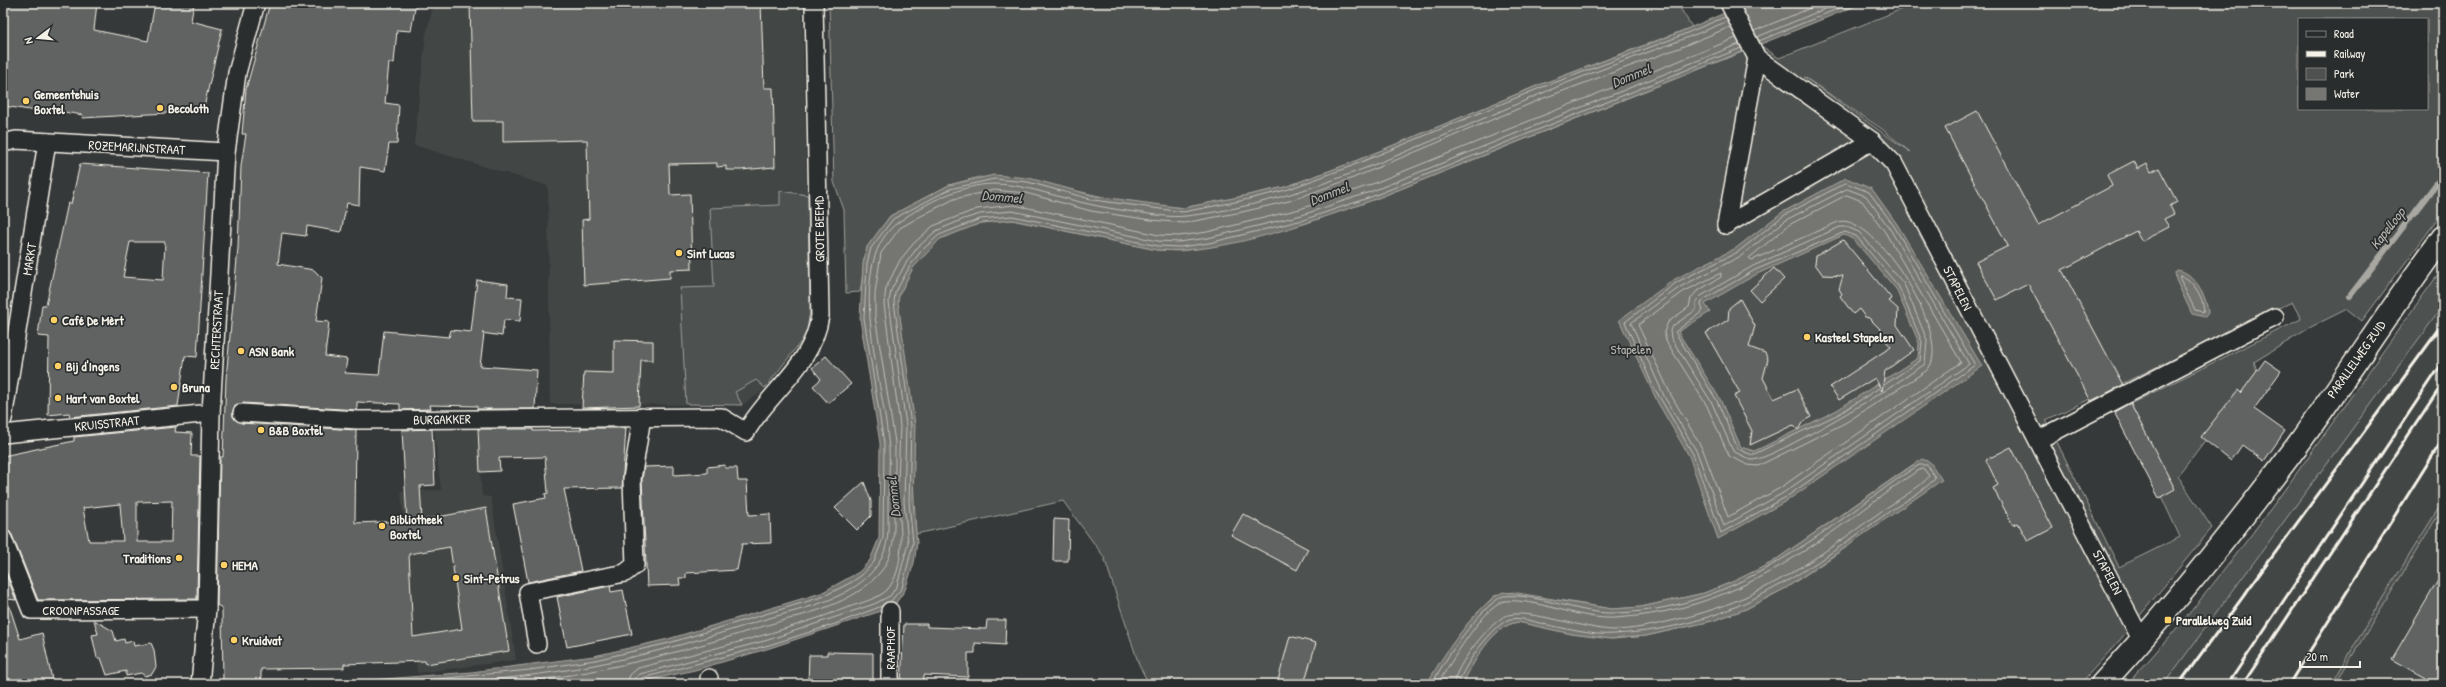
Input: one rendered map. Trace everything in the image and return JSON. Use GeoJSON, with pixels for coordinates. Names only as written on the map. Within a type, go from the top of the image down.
{"type":"FeatureCollection","features":[{"type":"Feature","properties":{"kind":"street","name":"RECHTERSTRAAT"},"geometry":{"type":"LineString","coordinates":[[200,683],[207,609],[211,413],[226,152],[237,73],[256,3]]}},
{"type":"Feature","properties":{"kind":"street","name":"GROTE BEEMD"},"geometry":{"type":"LineString","coordinates":[[746,432],[806,357],[817,335],[820,316],[814,3]]}},
{"type":"Feature","properties":{"kind":"street"},"geometry":{"type":"LineString","coordinates":[[1729,4],[1757,58],[1726,225],[1872,142]]}},
{"type":"Feature","properties":{"kind":"street","name":"STAPELEN"},"geometry":{"type":"LineString","coordinates":[[1757,58],[1872,142],[1894,164],[2142,641]]}},
{"type":"Feature","properties":{"kind":"street"},"geometry":{"type":"LineString","coordinates":[[3,143],[16,140],[47,142]]}},
{"type":"Feature","properties":{"kind":"street","name":"ROZEMARIJNSTRAAT"},"geometry":{"type":"LineString","coordinates":[[47,142],[226,152]]}},
{"type":"Feature","properties":{"kind":"street","name":"MARKT"},"geometry":{"type":"LineString","coordinates":[[3,419],[47,142]]}},
{"type":"Feature","properties":{"kind":"street","name":"PARALLELWEG ZUID"},"geometry":{"type":"LineString","coordinates":[[2102,684],[2142,641],[2298,443],[2399,296],[2443,237]]}},
{"type":"Feature","properties":{"kind":"street"},"geometry":{"type":"LineString","coordinates":[[2038,440],[2275,317]]}},
{"type":"Feature","properties":{"kind":"street","name":"KRUISSTRAAT"},"geometry":{"type":"LineString","coordinates":[[3,434],[211,413]]}},
{"type":"Feature","properties":{"kind":"street","name":"BURGAKKER"},"geometry":{"type":"LineString","coordinates":[[242,413],[358,420],[721,417],[746,432]]}},
{"type":"Feature","properties":{"kind":"street"},"geometry":{"type":"LineString","coordinates":[[537,644],[528,592],[625,573],[635,565],[632,479],[633,458],[642,417]]}},
{"type":"Feature","properties":{"kind":"street","name":"CROONPASSAGE"},"geometry":{"type":"LineString","coordinates":[[3,539],[30,610],[207,609]]}},
{"type":"Feature","properties":{"kind":"street","name":"RAAPHOF"},"geometry":{"type":"LineString","coordinates":[[890,611],[890,684]]}},
{"type":"Feature","properties":{"kind":"shaded area","name":"Sint Lucas"},"geometry":{"type":"Polygon","coordinates":[[[434,3],[802,3],[810,310],[807,330],[803,339],[760,393],[742,405],[550,404],[548,186],[414,145],[426,34],[434,3]]]}},
{"type":"Feature","properties":{"kind":"shaded area"},"geometry":{"type":"Polygon","coordinates":[[[2443,300],[2443,684],[2161,684],[2443,300]]]}},
{"type":"Feature","properties":{"kind":"shaded area","name":"Sint-Petrus"},"geometry":{"type":"Polygon","coordinates":[[[434,428],[477,428],[482,496],[491,497],[516,660],[417,673],[401,491],[441,490],[434,428]]]}},
{"type":"Feature","properties":{"kind":"green space"},"geometry":{"type":"Polygon","coordinates":[[[829,3],[1677,3],[1692,27],[1539,85],[1348,164],[1285,187],[1239,197],[1183,208],[1121,201],[1064,188],[979,177],[949,185],[890,216],[867,247],[860,292],[846,293],[844,210],[834,182],[829,3]]]}},
{"type":"Feature","properties":{"kind":"green space","name":"Stapelen"},"geometry":{"type":"Polygon","coordinates":[[[1917,3],[2443,3],[2443,212],[2362,321],[2347,309],[2311,327],[2254,362],[2257,372],[2178,476],[2212,528],[2119,641],[2080,684],[1462,684],[1478,656],[1492,638],[1508,625],[1518,622],[1572,634],[1612,639],[1646,636],[1712,621],[1746,609],[1786,588],[1850,545],[1918,461],[1771,563],[1734,582],[1704,593],[1641,607],[1612,609],[1512,592],[1494,596],[1468,623],[1427,684],[1149,684],[1139,665],[1104,557],[1063,501],[916,534],[908,383],[898,302],[899,295],[913,268],[924,254],[940,239],[981,223],[1012,220],[1157,250],[1180,251],[1209,247],[1304,224],[1373,200],[1760,45],[1779,58],[1917,3]],[[1804,77],[1910,152],[1882,129],[1804,77]],[[2292,302],[2046,420],[2119,567],[2180,537],[2161,496],[2128,405],[2301,319],[2292,302]]]}},
{"type":"Feature","properties":{"kind":"green space"},"geometry":{"type":"Polygon","coordinates":[[[780,191],[808,195],[810,310],[807,330],[803,339],[765,388],[756,380],[735,392],[742,405],[686,404],[680,288],[714,287],[710,208],[780,205],[780,191]]]}},
{"type":"Feature","properties":{"kind":"green space"},"geometry":{"type":"Polygon","coordinates":[[[2443,268],[2443,306],[2164,684],[2127,684],[2171,635],[2252,533],[2291,481],[2443,268]]]}},
{"type":"Feature","properties":{"kind":"green space"},"geometry":{"type":"Polygon","coordinates":[[[2440,506],[2443,506],[2443,520],[2437,517],[2335,684],[2332,684],[2372,615],[2440,506]]]}},
{"type":"Feature","properties":{"kind":"water","name":"Dommel"},"geometry":{"type":"Polygon","coordinates":[[[1748,3],[1863,3],[1373,200],[1322,218],[1266,235],[1210,247],[1183,250],[1157,250],[1012,220],[981,223],[940,239],[913,268],[899,295],[898,302],[915,425],[913,502],[917,543],[914,563],[905,590],[896,603],[881,611],[770,648],[695,670],[632,684],[324,684],[471,672],[594,656],[668,639],[821,593],[859,572],[870,560],[879,538],[880,443],[860,319],[863,263],[867,247],[890,216],[949,185],[994,175],[1029,178],[1095,196],[1183,208],[1285,187],[1348,164],[1539,85],[1673,35],[1748,3]]]}},
{"type":"Feature","properties":{"kind":"water"},"geometry":{"type":"Polygon","coordinates":[[[1846,178],[1872,189],[1897,224],[1982,366],[1788,500],[1718,539],[1689,456],[1658,403],[1619,320],[1675,279],[1736,248],[1781,213],[1846,178]],[[1844,235],[1757,274],[1705,304],[1710,312],[1678,332],[1720,399],[1741,447],[1754,451],[1837,410],[1918,358],[1919,343],[1896,289],[1853,239],[1844,235]]]}},
{"type":"Feature","properties":{"kind":"water"},"geometry":{"type":"Polygon","coordinates":[[[2177,270],[2189,275],[2199,286],[2207,307],[2208,313],[2205,317],[2192,314],[2176,280],[2175,272],[2177,270]]]}},
{"type":"Feature","properties":{"kind":"water"},"geometry":{"type":"Polygon","coordinates":[[[1922,459],[1930,462],[1942,480],[1786,588],[1746,609],[1712,621],[1646,636],[1611,639],[1572,634],[1518,622],[1508,625],[1492,638],[1478,656],[1462,684],[1427,684],[1460,633],[1482,608],[1493,598],[1503,592],[1612,609],[1641,607],[1704,593],[1734,581],[1771,563],[1922,459]]]}},
{"type":"Feature","properties":{"kind":"building"},"geometry":{"type":"Polygon","coordinates":[[[3,3],[97,3],[94,30],[148,41],[155,3],[194,3],[191,21],[222,29],[204,107],[200,111],[82,118],[83,115],[51,110],[50,113],[3,106],[3,3]]]}},
{"type":"Feature","properties":{"kind":"building"},"geometry":{"type":"Polygon","coordinates":[[[270,3],[416,3],[411,31],[397,30],[394,63],[389,63],[385,103],[399,105],[397,144],[389,144],[385,171],[360,167],[359,205],[347,203],[341,232],[307,226],[306,236],[282,233],[278,264],[314,270],[322,278],[316,321],[329,322],[325,356],[347,359],[345,373],[379,375],[384,331],[449,337],[451,330],[471,332],[477,280],[508,284],[507,297],[522,298],[520,321],[504,320],[502,336],[482,333],[484,334],[480,366],[537,370],[535,409],[477,409],[477,406],[430,405],[431,409],[400,410],[400,404],[357,402],[357,410],[243,403],[234,407],[233,417],[241,423],[356,430],[355,523],[407,521],[402,430],[432,429],[435,485],[420,486],[422,520],[486,508],[509,651],[426,664],[425,661],[344,664],[344,668],[261,669],[261,681],[223,683],[222,608],[217,605],[220,457],[223,457],[226,379],[238,248],[241,166],[246,134],[242,134],[246,89],[270,3]],[[450,547],[409,554],[413,637],[462,629],[450,547]]]}},
{"type":"Feature","properties":{"kind":"building"},"geometry":{"type":"Polygon","coordinates":[[[470,3],[761,3],[764,88],[773,88],[775,167],[726,170],[726,166],[717,167],[717,163],[669,164],[670,195],[690,194],[692,269],[670,270],[670,278],[584,285],[582,220],[589,219],[587,140],[503,142],[503,121],[473,121],[470,3]]]}},
{"type":"Feature","properties":{"kind":"building"},"geometry":{"type":"Polygon","coordinates":[[[1977,111],[2038,225],[2112,186],[2107,175],[2134,161],[2138,169],[2147,164],[2151,172],[2159,168],[2177,202],[2170,206],[2174,214],[2164,219],[2169,227],[2142,241],[2136,231],[2062,270],[2123,385],[2091,401],[2028,284],[1997,300],[1976,262],[2008,246],[1945,128],[1977,111]]]}},
{"type":"Feature","properties":{"kind":"building"},"geometry":{"type":"Polygon","coordinates":[[[80,164],[208,173],[197,357],[185,356],[178,406],[70,417],[69,413],[48,415],[49,337],[38,336],[42,305],[46,305],[68,203],[71,204],[80,164]],[[130,242],[123,277],[163,280],[165,242],[130,242]]]}},
{"type":"Feature","properties":{"kind":"building"},"geometry":{"type":"Polygon","coordinates":[[[1843,240],[1892,299],[1889,301],[1898,309],[1897,325],[1914,350],[1885,371],[1882,391],[1875,378],[1839,400],[1830,387],[1891,347],[1881,335],[1882,331],[1869,318],[1865,317],[1859,309],[1853,314],[1840,296],[1842,294],[1839,289],[1843,276],[1823,275],[1815,264],[1816,256],[1843,240]]]}},
{"type":"Feature","properties":{"kind":"building"},"geometry":{"type":"Polygon","coordinates":[[[1774,268],[1784,279],[1760,301],[1750,290],[1774,268]]]}},
{"type":"Feature","properties":{"kind":"building"},"geometry":{"type":"Polygon","coordinates":[[[1740,299],[1755,326],[1749,347],[1765,353],[1768,359],[1763,378],[1774,399],[1797,389],[1811,417],[1803,421],[1798,430],[1793,425],[1750,445],[1752,431],[1734,396],[1740,393],[1706,333],[1728,320],[1729,308],[1740,299]]]}},
{"type":"Feature","properties":{"kind":"building"},"geometry":{"type":"Polygon","coordinates":[[[614,340],[653,341],[653,360],[641,360],[639,406],[582,408],[584,372],[614,373],[614,340]]]}},
{"type":"Feature","properties":{"kind":"building"},"geometry":{"type":"Polygon","coordinates":[[[826,356],[851,384],[828,403],[813,386],[821,379],[812,368],[826,356]]]}},
{"type":"Feature","properties":{"kind":"building"},"geometry":{"type":"Polygon","coordinates":[[[2265,360],[2281,371],[2254,409],[2285,431],[2264,461],[2242,445],[2231,461],[2201,437],[2238,390],[2241,393],[2265,360]]]}},
{"type":"Feature","properties":{"kind":"building"},"geometry":{"type":"Polygon","coordinates":[[[2130,403],[2175,489],[2159,498],[2114,412],[2130,403]]]}},
{"type":"Feature","properties":{"kind":"building"},"geometry":{"type":"Polygon","coordinates":[[[176,427],[175,432],[192,433],[191,456],[200,456],[197,599],[38,600],[12,535],[9,531],[3,529],[3,456],[74,441],[74,437],[176,427]],[[172,501],[137,502],[137,542],[171,542],[172,501]],[[120,504],[83,508],[89,541],[123,541],[120,504]]]}},
{"type":"Feature","properties":{"kind":"building"},"geometry":{"type":"Polygon","coordinates":[[[581,428],[626,428],[622,488],[564,489],[581,571],[528,582],[513,504],[546,498],[545,494],[548,493],[545,457],[499,458],[500,471],[480,472],[478,429],[533,429],[533,431],[581,430],[581,428]]]}},
{"type":"Feature","properties":{"kind":"building"},"geometry":{"type":"Polygon","coordinates":[[[2011,447],[2053,528],[2028,541],[2018,523],[2013,525],[1993,488],[1998,485],[1986,460],[2011,447]]]}},
{"type":"Feature","properties":{"kind":"building"},"geometry":{"type":"Polygon","coordinates":[[[725,465],[725,468],[737,468],[738,481],[747,481],[749,515],[770,514],[771,543],[742,544],[737,570],[686,573],[686,578],[679,578],[680,585],[647,586],[642,480],[644,467],[674,466],[674,475],[707,473],[707,467],[725,465]]]}},
{"type":"Feature","properties":{"kind":"building"},"geometry":{"type":"Polygon","coordinates":[[[864,482],[871,501],[871,516],[857,530],[835,508],[864,482]]]}},
{"type":"Feature","properties":{"kind":"building"},"geometry":{"type":"Polygon","coordinates":[[[1243,514],[1308,549],[1297,570],[1231,535],[1243,514]]]}},
{"type":"Feature","properties":{"kind":"building"},"geometry":{"type":"Polygon","coordinates":[[[1054,519],[1069,520],[1068,561],[1053,561],[1054,519]]]}},
{"type":"Feature","properties":{"kind":"building"},"geometry":{"type":"Polygon","coordinates":[[[3,566],[16,600],[7,599],[20,639],[42,633],[53,684],[3,684],[3,566]]]}},
{"type":"Feature","properties":{"kind":"building"},"geometry":{"type":"Polygon","coordinates":[[[2443,572],[2443,684],[2437,684],[2392,659],[2443,572]]]}},
{"type":"Feature","properties":{"kind":"building"},"geometry":{"type":"Polygon","coordinates":[[[610,586],[611,592],[623,590],[632,634],[567,647],[557,597],[610,586]]]}},
{"type":"Feature","properties":{"kind":"building"},"geometry":{"type":"Polygon","coordinates":[[[94,620],[113,631],[116,641],[124,639],[125,643],[133,641],[134,646],[151,643],[154,650],[156,667],[152,674],[145,676],[141,673],[126,676],[126,671],[107,675],[101,658],[97,658],[92,635],[98,634],[94,620]]]}},
{"type":"Feature","properties":{"kind":"building"},"geometry":{"type":"Polygon","coordinates":[[[987,620],[1006,620],[1005,645],[975,643],[975,653],[968,653],[968,677],[924,675],[923,684],[901,684],[904,624],[927,624],[927,627],[986,629],[987,620]]]}},
{"type":"Feature","properties":{"kind":"building"},"geometry":{"type":"Polygon","coordinates":[[[1290,636],[1316,643],[1304,684],[1277,684],[1290,636]]]}},
{"type":"Feature","properties":{"kind":"building"},"geometry":{"type":"Polygon","coordinates":[[[827,652],[873,653],[873,684],[808,684],[809,655],[827,655],[827,652]]]}},
{"type":"Feature","properties":{"kind":"waterway","name":"Kapelloop"},"geometry":{"type":"LineString","coordinates":[[2350,296],[2443,175]]}},
{"type":"Feature","properties":{"kind":"railway"},"geometry":{"type":"LineString","coordinates":[[2179,684],[2443,324]]}},
{"type":"Feature","properties":{"kind":"railway"},"geometry":{"type":"LineString","coordinates":[[2228,684],[2443,362]]}},
{"type":"Feature","properties":{"kind":"railway"},"geometry":{"type":"LineString","coordinates":[[2243,684],[2443,383]]}},
{"type":"Feature","properties":{"kind":"railway"},"geometry":{"type":"LineString","coordinates":[[2289,684],[2443,439]]}},
{"type":"Feature","properties":{"kind":"place","name":"Gemeentehuis Boxtel"},"geometry":{"type":"Point","coordinates":[26,101]}},
{"type":"Feature","properties":{"kind":"place","name":"Becoloth"},"geometry":{"type":"Point","coordinates":[160,108]}},
{"type":"Feature","properties":{"kind":"place","name":"Sint Lucas"},"geometry":{"type":"Point","coordinates":[679,253]}},
{"type":"Feature","properties":{"kind":"place","name":"Café De Mèrt"},"geometry":{"type":"Point","coordinates":[54,320]}},
{"type":"Feature","properties":{"kind":"place","name":"Kasteel Stapelen"},"geometry":{"type":"Point","coordinates":[1807,337]}},
{"type":"Feature","properties":{"kind":"place","name":"ASN Bank"},"geometry":{"type":"Point","coordinates":[241,351]}},
{"type":"Feature","properties":{"kind":"place","name":"Bij d'Ingens"},"geometry":{"type":"Point","coordinates":[58,366]}},
{"type":"Feature","properties":{"kind":"place","name":"Bruna"},"geometry":{"type":"Point","coordinates":[174,387]}},
{"type":"Feature","properties":{"kind":"place","name":"Hart van Boxtel"},"geometry":{"type":"Point","coordinates":[58,398]}},
{"type":"Feature","properties":{"kind":"place","name":"B&B Boxtel"},"geometry":{"type":"Point","coordinates":[261,430]}},
{"type":"Feature","properties":{"kind":"place","name":"Bibliotheek Boxtel"},"geometry":{"type":"Point","coordinates":[382,526]}},
{"type":"Feature","properties":{"kind":"place","name":"Traditions"},"geometry":{"type":"Point","coordinates":[179,558]}},
{"type":"Feature","properties":{"kind":"place","name":"HEMA"},"geometry":{"type":"Point","coordinates":[224,565]}},
{"type":"Feature","properties":{"kind":"place","name":"Sint-Petrus"},"geometry":{"type":"Point","coordinates":[456,578]}},
{"type":"Feature","properties":{"kind":"place","name":"Parallelweg Zuid"},"geometry":{"type":"Point","coordinates":[2168,620]}},
{"type":"Feature","properties":{"kind":"place","name":"Kruidvat"},"geometry":{"type":"Point","coordinates":[234,640]}}]}
